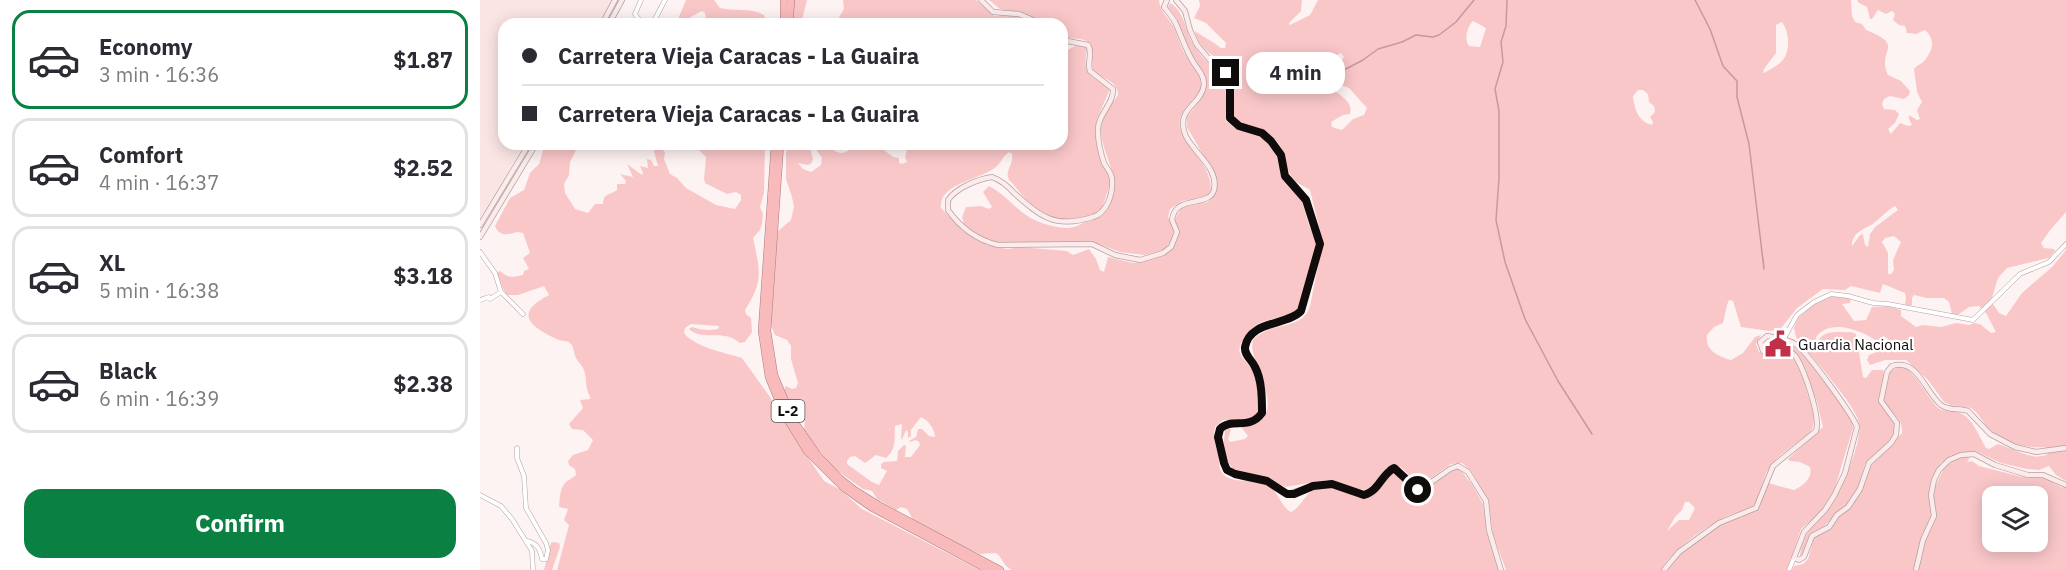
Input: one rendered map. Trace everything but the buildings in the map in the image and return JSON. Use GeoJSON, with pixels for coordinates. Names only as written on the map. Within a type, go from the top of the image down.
{"type":"FeatureCollection","features":[{"type":"Feature","properties":{"kind":"highway"},"geometry":{"type":"LineString","coordinates":[[783,18],[784,0]]}},
{"type":"Feature","properties":{"kind":"highway"},"geometry":{"type":"LineString","coordinates":[[790,18],[791,0]]}},
{"type":"Feature","properties":{"kind":"highway","name":"L-2"},"geometry":{"type":"LineString","coordinates":[[775,150],[762,331],[769,377],[784,414],[795,434],[814,459],[851,494],[876,510],[989,570]]}},
{"type":"Feature","properties":{"kind":"highway","name":"L-2"},"geometry":{"type":"LineString","coordinates":[[780,150],[767,331],[774,375],[789,412],[799,431],[818,456],[847,484],[873,502],[1000,570]]}},
{"type":"Feature","properties":{"kind":"main road"},"geometry":{"type":"LineString","coordinates":[[605,18],[615,0]]}},
{"type":"Feature","properties":{"kind":"main road"},"geometry":{"type":"LineString","coordinates":[[612,18],[622,0]]}},
{"type":"Feature","properties":{"kind":"main road"},"geometry":{"type":"LineString","coordinates":[[981,0],[995,13],[1019,14],[1028,18]]}},
{"type":"Feature","properties":{"kind":"main road"},"geometry":{"type":"LineString","coordinates":[[1068,41],[1088,45],[1090,71],[1113,88],[1112,97],[1097,129],[1103,160],[1112,178],[1110,197],[1104,211],[1096,216],[1071,222],[1044,217],[992,177],[984,178],[956,191],[948,200],[948,210],[968,231],[998,245],[1092,244],[1115,255],[1137,260],[1163,253],[1171,247],[1177,236],[1177,229],[1172,220],[1176,210],[1184,204],[1208,198],[1214,190],[1208,166],[1189,141],[1183,120],[1186,112],[1201,93],[1204,84],[1203,77],[1185,47],[1174,21],[1164,7],[1167,0]]}},
{"type":"Feature","properties":{"kind":"main road"},"geometry":{"type":"LineString","coordinates":[[1176,0],[1185,11],[1197,45],[1227,76],[1231,96],[1230,118],[1239,126],[1262,133],[1280,152],[1285,176],[1306,200],[1320,244],[1301,311],[1293,318],[1263,327],[1251,335],[1246,344],[1246,353],[1258,375],[1262,413],[1257,419],[1248,423],[1227,424],[1220,429],[1218,437],[1226,467],[1235,474],[1267,481],[1287,494],[1294,494],[1313,486],[1332,484],[1364,495],[1376,488],[1391,468],[1396,468],[1414,488],[1420,490],[1450,469],[1456,466],[1461,467],[1468,472],[1485,499],[1488,508],[1489,530],[1502,570]]}},
{"type":"Feature","properties":{"kind":"main road"},"geometry":{"type":"LineString","coordinates":[[480,225],[526,150]]}},
{"type":"Feature","properties":{"kind":"main road"},"geometry":{"type":"LineString","coordinates":[[480,237],[532,150]]}},
{"type":"Feature","properties":{"kind":"main road"},"geometry":{"type":"LineString","coordinates":[[1664,570],[1683,548],[1719,523],[1756,508],[1773,466],[1816,431],[1817,412],[1801,368],[1794,355],[1785,348],[1766,352],[1760,346],[1761,341],[1767,336],[1795,344],[1802,350],[1842,402],[1857,428],[1845,474],[1821,515],[1804,532],[1794,558],[1803,559],[1812,536],[1828,527],[1837,515],[1848,507],[1860,489],[1869,464],[1896,435],[1897,423],[1881,401],[1890,368],[1899,364],[1909,366],[1922,379],[1938,403],[1946,408],[1968,411],[1988,433],[2001,441],[2030,452],[2064,448]]}},
{"type":"Feature","properties":{"kind":"main road"},"geometry":{"type":"LineString","coordinates":[[1916,570],[1923,540],[1934,516],[1931,495],[1934,480],[1944,464],[1953,458],[1972,454],[1995,465],[2045,476],[2066,485]]}},
{"type":"Feature","properties":{"kind":"street"},"geometry":{"type":"LineString","coordinates":[[638,18],[635,14],[641,0]]}},
{"type":"Feature","properties":{"kind":"street"},"geometry":{"type":"LineString","coordinates":[[656,18],[665,0]]}},
{"type":"Feature","properties":{"kind":"street"},"geometry":{"type":"LineString","coordinates":[[1783,340],[1797,315],[1814,302],[1831,294],[1973,320],[2020,274],[2049,262],[2066,244]]}},
{"type":"Feature","properties":{"kind":"street"},"geometry":{"type":"LineString","coordinates":[[480,252],[495,273],[501,292],[523,314]]}},
{"type":"Feature","properties":{"kind":"street"},"geometry":{"type":"LineString","coordinates":[[480,300],[489,297],[490,299],[501,292]]}},
{"type":"Feature","properties":{"kind":"street"},"geometry":{"type":"LineString","coordinates":[[517,448],[517,458],[524,476],[525,508],[546,543],[548,549],[546,559],[542,559],[534,543],[527,541]]}},
{"type":"Feature","properties":{"kind":"street"},"geometry":{"type":"LineString","coordinates":[[480,495],[506,511],[532,551],[533,570]]}},
{"type":"Feature","properties":{"kind":"street"},"geometry":{"type":"LineString","coordinates":[[1789,570],[1794,558]]}},
{"type":"Feature","properties":{"kind":"shaded area"},"geometry":{"type":"Polygon","coordinates":[[[480,0],[613,0],[602,18],[498,18],[498,150],[521,150],[480,218],[480,0]]]}},
{"type":"Feature","properties":{"kind":"shaded area"},"geometry":{"type":"Polygon","coordinates":[[[686,0],[714,0],[720,8],[748,10],[764,15],[765,18],[706,18],[702,11],[689,18],[678,18],[686,0]]]}},
{"type":"Feature","properties":{"kind":"shaded area"},"geometry":{"type":"Polygon","coordinates":[[[794,0],[807,0],[802,18],[792,18],[794,0]]]}},
{"type":"Feature","properties":{"kind":"shaded area"},"geometry":{"type":"Polygon","coordinates":[[[843,0],[976,0],[994,16],[1020,18],[839,18],[844,9],[843,0]]]}},
{"type":"Feature","properties":{"kind":"shaded area"},"geometry":{"type":"Polygon","coordinates":[[[989,0],[1159,0],[1162,10],[1173,26],[1184,53],[1190,61],[1177,19],[1168,7],[1170,3],[1175,6],[1194,45],[1206,61],[1227,80],[1226,121],[1238,130],[1260,135],[1276,152],[1282,179],[1302,201],[1317,248],[1297,310],[1286,317],[1264,321],[1256,325],[1249,331],[1239,349],[1241,356],[1256,376],[1260,410],[1248,420],[1223,420],[1215,427],[1215,441],[1223,475],[1235,480],[1267,484],[1291,512],[1310,492],[1319,488],[1333,488],[1366,497],[1378,490],[1393,470],[1401,475],[1412,490],[1421,494],[1452,470],[1459,468],[1483,504],[1487,532],[1499,570],[1012,570],[996,553],[980,554],[913,520],[907,509],[901,507],[896,510],[877,499],[872,491],[863,489],[836,470],[804,433],[805,414],[798,409],[793,409],[784,391],[786,386],[796,388],[798,383],[791,359],[791,346],[787,340],[775,335],[771,326],[778,231],[791,220],[794,207],[786,179],[787,150],[811,150],[813,159],[811,164],[798,163],[803,169],[811,172],[821,165],[822,158],[817,150],[844,153],[849,150],[884,150],[893,157],[899,158],[899,163],[902,164],[907,162],[905,157],[907,150],[1068,150],[1068,50],[1081,45],[1087,49],[1087,70],[1093,78],[1110,89],[1097,119],[1095,131],[1101,162],[1111,181],[1101,211],[1079,219],[1068,220],[1041,212],[1009,180],[1008,171],[1012,154],[1009,152],[990,171],[953,187],[942,200],[941,208],[963,231],[987,245],[1008,249],[1020,247],[1067,251],[1073,255],[1089,249],[1100,270],[1104,272],[1108,257],[1133,263],[1170,252],[1177,236],[1175,219],[1181,209],[1208,202],[1213,197],[1216,188],[1209,165],[1187,127],[1187,117],[1201,99],[1196,97],[1184,110],[1180,122],[1181,132],[1209,176],[1211,190],[1206,196],[1182,201],[1170,209],[1168,217],[1174,229],[1172,240],[1164,250],[1144,255],[1120,252],[1093,242],[1001,244],[986,239],[965,227],[962,217],[966,207],[981,206],[989,209],[992,207],[983,192],[989,186],[1031,218],[1055,227],[1065,228],[1076,227],[1103,215],[1114,191],[1113,174],[1102,141],[1101,127],[1106,113],[1118,95],[1116,86],[1093,71],[1091,44],[1087,41],[1068,38],[1068,18],[1034,18],[1023,13],[1000,9],[989,0]],[[921,417],[911,430],[911,436],[908,438],[906,430],[902,440],[902,424],[895,426],[895,439],[890,455],[886,458],[876,455],[865,463],[855,456],[850,457],[847,464],[879,485],[887,471],[881,468],[881,464],[897,461],[898,451],[904,445],[906,446],[905,457],[911,457],[920,445],[916,440],[909,441],[916,437],[918,429],[935,437],[929,423],[921,417]]]}},
{"type":"Feature","properties":{"kind":"shaded area"},"geometry":{"type":"Polygon","coordinates":[[[1199,0],[1302,0],[1301,11],[1289,23],[1290,25],[1310,15],[1318,0],[1851,0],[1852,16],[1855,22],[1862,24],[1866,30],[1878,35],[1888,44],[1885,66],[1888,75],[1901,81],[1910,91],[1904,99],[1890,96],[1884,99],[1882,104],[1884,109],[1895,110],[1899,114],[1895,123],[1888,129],[1891,134],[1900,123],[1912,125],[1909,115],[1917,120],[1920,119],[1917,110],[1922,102],[1917,92],[1914,69],[1928,56],[1932,48],[1932,41],[1925,30],[1916,34],[1907,33],[1905,26],[1893,20],[1895,14],[1892,11],[1886,14],[1878,10],[1870,19],[1867,7],[1857,0],[2066,0],[2066,212],[2041,243],[2044,248],[2055,251],[2049,258],[2007,268],[1998,278],[1991,301],[1999,313],[2006,316],[2022,293],[2052,267],[2066,250],[2066,445],[2060,447],[2061,451],[2066,451],[2066,481],[2056,475],[2049,466],[2039,470],[2027,469],[2001,463],[1975,451],[1961,453],[1941,463],[1934,476],[1933,491],[1945,466],[1957,459],[1967,457],[1970,458],[1967,462],[1972,461],[1979,466],[2023,477],[2043,477],[2066,488],[2066,570],[1792,570],[1794,566],[1803,564],[1808,559],[1814,538],[1850,507],[1864,485],[1870,467],[1902,433],[1899,420],[1883,401],[1887,378],[1892,370],[1903,366],[1909,370],[1939,408],[1966,416],[1986,448],[1989,449],[1998,444],[2030,455],[2048,454],[2045,447],[2022,446],[2000,437],[1987,427],[1971,408],[1944,402],[1928,380],[1906,360],[1885,360],[1870,365],[1867,360],[1869,355],[1885,345],[1888,339],[1884,336],[1877,341],[1854,330],[1829,328],[1816,337],[1817,343],[1827,333],[1854,333],[1863,377],[1866,378],[1872,370],[1883,370],[1880,403],[1896,424],[1897,429],[1890,441],[1865,464],[1858,488],[1847,505],[1824,526],[1811,533],[1803,555],[1800,556],[1807,533],[1826,513],[1840,490],[1855,453],[1859,423],[1849,404],[1796,337],[1794,328],[1797,319],[1813,305],[1830,296],[1851,298],[1850,303],[1842,304],[1854,321],[1866,320],[1872,307],[1888,306],[1901,310],[1901,316],[1916,327],[1974,323],[1980,324],[1991,333],[1996,332],[1986,313],[1979,306],[1969,307],[1956,316],[1952,314],[1949,302],[1944,298],[1914,295],[1912,305],[1907,306],[1905,293],[1883,284],[1880,293],[1851,286],[1845,290],[1823,289],[1797,308],[1782,327],[1769,331],[1741,327],[1733,301],[1729,300],[1723,323],[1714,327],[1707,335],[1710,349],[1717,355],[1731,360],[1743,353],[1755,337],[1761,335],[1756,344],[1759,352],[1764,354],[1785,350],[1801,370],[1803,368],[1783,345],[1793,346],[1805,357],[1836,396],[1852,421],[1853,428],[1834,491],[1822,511],[1801,529],[1787,570],[1668,570],[1686,549],[1703,535],[1731,519],[1759,508],[1768,483],[1794,490],[1806,481],[1810,475],[1810,467],[1788,459],[1823,427],[1810,385],[1806,385],[1806,389],[1813,411],[1813,428],[1810,433],[1779,456],[1770,467],[1755,504],[1749,509],[1725,517],[1699,533],[1681,547],[1661,570],[1506,570],[1493,535],[1489,503],[1472,472],[1462,463],[1451,464],[1421,485],[1400,467],[1392,465],[1372,487],[1366,490],[1327,480],[1285,487],[1264,477],[1233,469],[1223,450],[1225,431],[1229,428],[1231,430],[1228,439],[1230,442],[1245,439],[1248,436],[1241,427],[1262,419],[1267,411],[1268,401],[1252,349],[1253,340],[1268,330],[1293,323],[1306,314],[1310,306],[1323,242],[1310,190],[1294,180],[1279,144],[1267,132],[1241,123],[1233,117],[1231,72],[1200,44],[1195,31],[1221,48],[1225,48],[1226,43],[1206,23],[1194,18],[1200,6],[1199,0]],[[1473,21],[1467,33],[1467,43],[1469,46],[1480,47],[1486,28],[1473,21]],[[1782,22],[1776,25],[1776,53],[1763,73],[1786,56],[1788,41],[1786,31],[1782,22]],[[1341,53],[1329,66],[1325,83],[1349,104],[1350,114],[1331,122],[1332,127],[1342,130],[1353,119],[1364,115],[1367,108],[1349,88],[1336,83],[1335,70],[1344,57],[1341,53]],[[1638,90],[1633,96],[1636,110],[1641,118],[1652,125],[1650,117],[1655,112],[1654,106],[1649,102],[1648,94],[1643,90],[1638,90]],[[1895,206],[1874,223],[1858,232],[1852,246],[1863,234],[1865,245],[1868,247],[1870,234],[1875,227],[1898,210],[1895,206]],[[1894,236],[1885,238],[1882,242],[1888,253],[1888,274],[1891,274],[1894,270],[1893,260],[1901,242],[1894,236]],[[1685,502],[1667,531],[1679,520],[1689,520],[1695,508],[1689,502],[1685,502]]]}},
{"type":"Feature","properties":{"kind":"shaded area"},"geometry":{"type":"Polygon","coordinates":[[[543,150],[576,150],[564,184],[565,193],[575,209],[588,213],[595,204],[603,204],[606,196],[617,190],[617,184],[625,184],[626,181],[620,174],[633,177],[627,164],[642,175],[640,166],[648,168],[647,159],[651,160],[654,166],[658,166],[654,150],[663,150],[670,174],[686,188],[716,205],[735,209],[741,200],[741,195],[736,192],[727,194],[705,183],[706,157],[699,150],[765,150],[764,193],[760,207],[763,214],[762,224],[753,238],[759,276],[755,291],[745,310],[751,318],[752,332],[745,342],[740,343],[727,336],[704,335],[689,329],[692,327],[711,330],[718,329],[719,326],[691,324],[685,328],[684,333],[703,346],[742,358],[824,481],[839,489],[862,509],[980,570],[557,570],[569,525],[564,520],[568,509],[559,507],[560,494],[564,484],[576,475],[575,469],[569,465],[568,461],[573,455],[588,450],[593,440],[583,430],[572,429],[569,424],[583,408],[580,400],[590,399],[590,396],[583,367],[576,358],[571,344],[540,330],[530,320],[531,308],[549,295],[544,286],[518,295],[506,295],[496,273],[500,271],[513,277],[523,275],[524,271],[529,269],[523,258],[530,253],[523,233],[502,234],[495,226],[510,198],[524,190],[530,173],[539,164],[543,150]]]}},
{"type":"Feature","properties":{"kind":"shaded area"},"geometry":{"type":"Polygon","coordinates":[[[551,543],[559,543],[560,547],[552,570],[544,570],[551,543]]]}},
{"type":"Feature","properties":{"kind":"waterway"},"geometry":{"type":"LineString","coordinates":[[1340,72],[1378,49],[1416,35],[1433,37],[1439,35],[1456,22],[1474,0]]}},
{"type":"Feature","properties":{"kind":"waterway"},"geometry":{"type":"LineString","coordinates":[[1507,0],[1506,26],[1501,42],[1503,62],[1495,89],[1499,111],[1499,178],[1496,220],[1505,262],[1525,319],[1558,381],[1592,434]]}},
{"type":"Feature","properties":{"kind":"waterway"},"geometry":{"type":"LineString","coordinates":[[1695,0],[1710,29],[1723,66],[1737,81],[1737,97],[1749,144],[1764,269],[1763,258]]}},
{"type":"Feature","properties":{"kind":"place","name":"Guardia Nacional"},"geometry":{"type":"Point","coordinates":[1778,344]}},
{"type":"Feature","properties":{"kind":"route"},"geometry":{"type":"LineString","coordinates":[[1226,73],[1231,96],[1230,118],[1233,123],[1245,129],[1262,133],[1280,152],[1285,176],[1306,200],[1320,244],[1301,311],[1293,318],[1275,322],[1254,332],[1246,344],[1246,353],[1258,375],[1262,413],[1257,419],[1248,423],[1227,424],[1220,429],[1218,437],[1224,463],[1229,472],[1267,481],[1287,494],[1294,494],[1313,486],[1332,484],[1364,495],[1376,488],[1391,468],[1396,468],[1418,490]]}}]}
